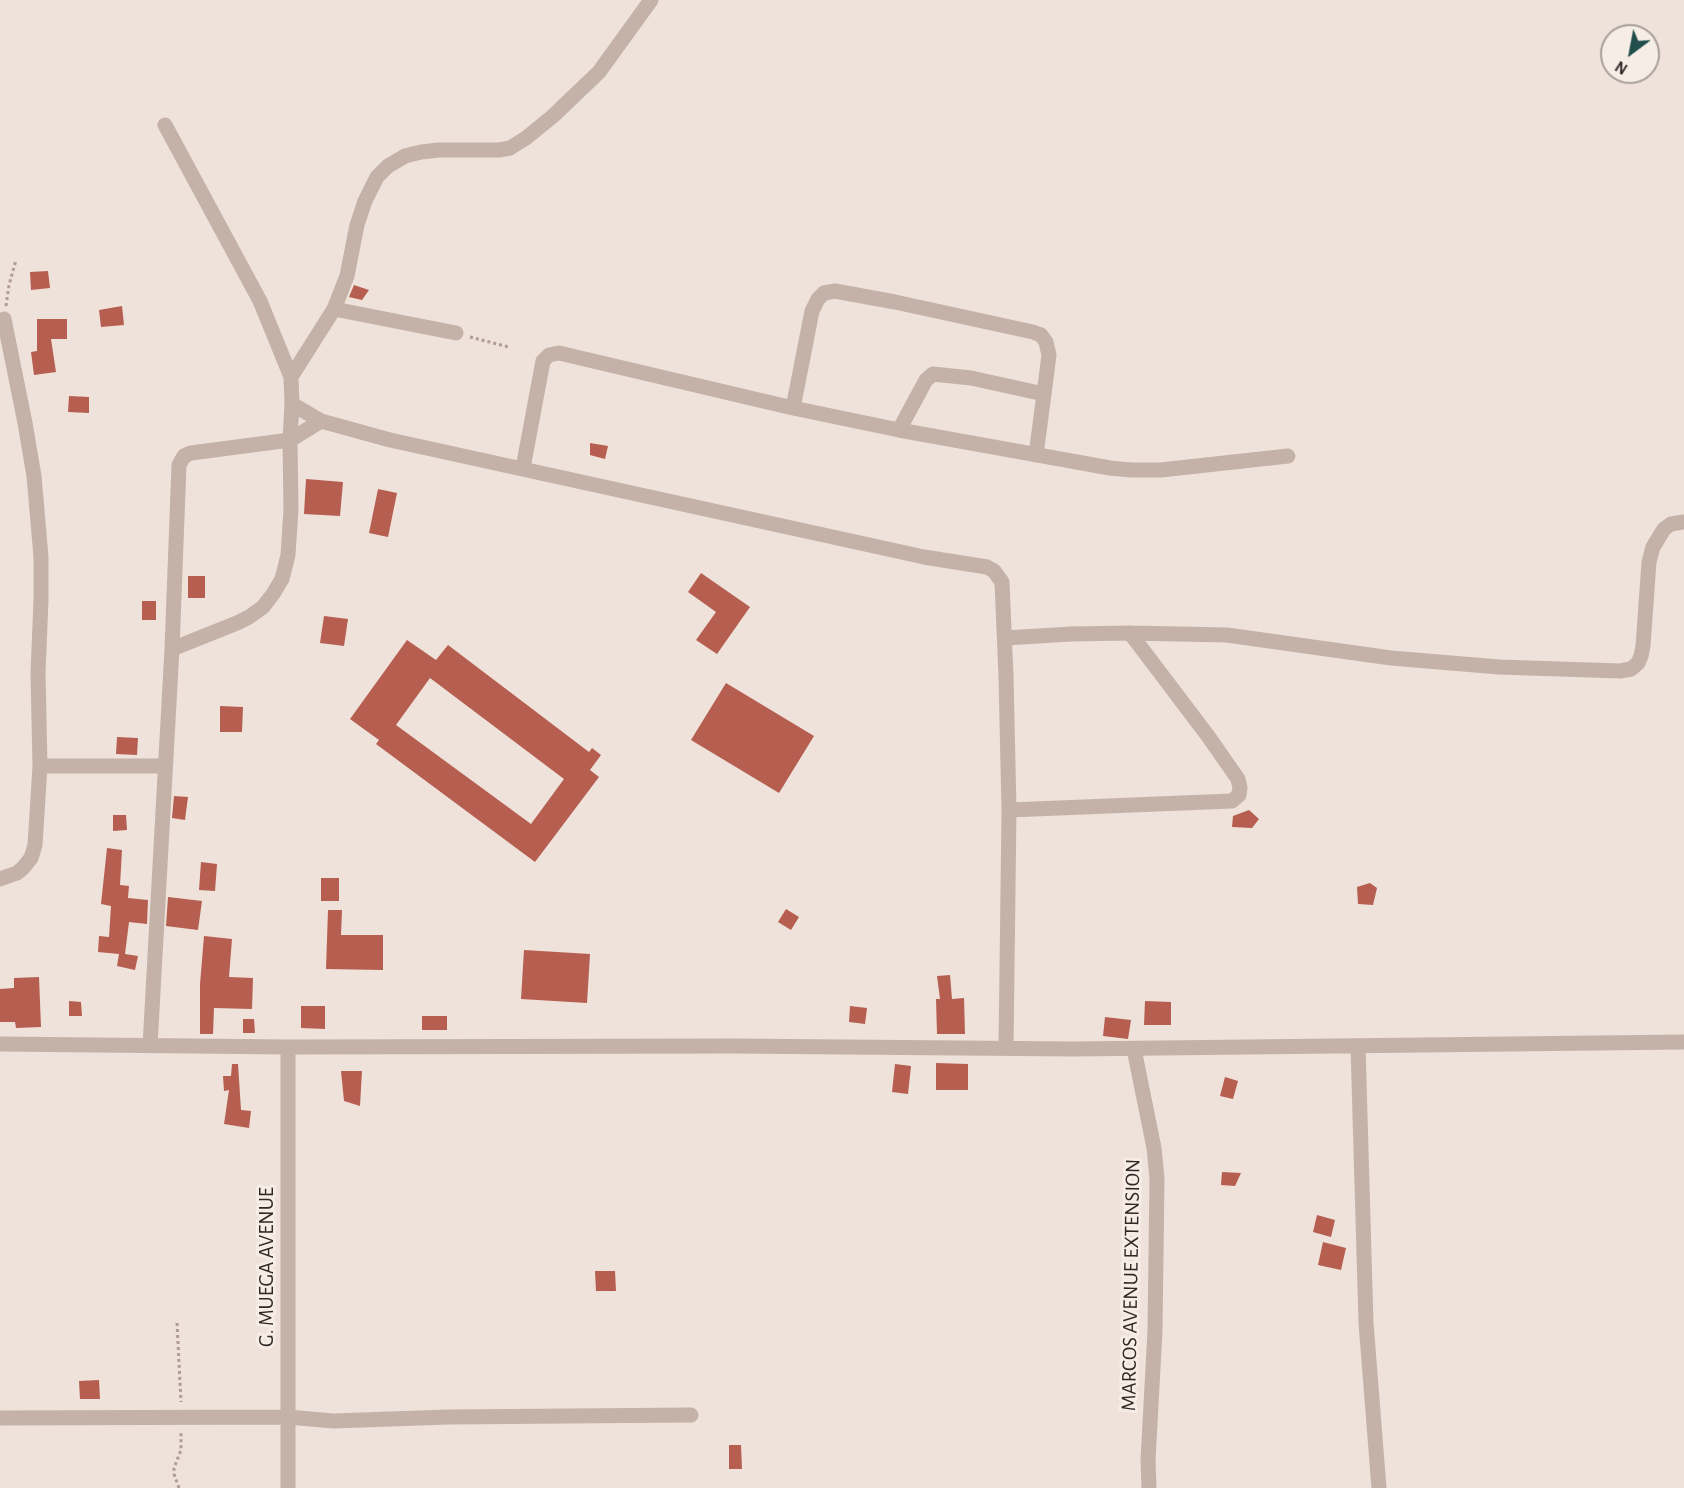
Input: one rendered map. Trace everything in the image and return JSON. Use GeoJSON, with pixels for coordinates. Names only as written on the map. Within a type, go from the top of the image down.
{"type":"FeatureCollection","features":[{"type":"Feature","properties":{"kind":"street"},"geometry":{"type":"LineString","coordinates":[[291,377],[334,309],[347,276],[357,225],[376,177],[388,166],[405,156],[439,150],[499,150],[510,148],[526,138],[599,72],[651,0]]}},
{"type":"Feature","properties":{"kind":"street"},"geometry":{"type":"LineString","coordinates":[[165,124],[260,301],[291,377],[292,404],[291,509],[288,555],[282,579],[263,607],[249,617],[172,649]]}},
{"type":"Feature","properties":{"kind":"street"},"geometry":{"type":"LineString","coordinates":[[794,408],[812,312],[818,299],[824,294],[835,291],[895,302],[1041,335],[1046,342],[1049,355],[1036,454]]}},
{"type":"Feature","properties":{"kind":"street"},"geometry":{"type":"LineString","coordinates":[[334,309],[456,333]]}},
{"type":"Feature","properties":{"kind":"street"},"geometry":{"type":"LineString","coordinates":[[0,879],[17,873],[31,858],[34,851],[40,766],[38,673],[41,557],[34,476],[3,319]]}},
{"type":"Feature","properties":{"kind":"street"},"geometry":{"type":"LineString","coordinates":[[523,468],[543,361],[549,355],[558,354],[898,430],[1131,470],[1161,470],[1288,456]]}},
{"type":"Feature","properties":{"kind":"street"},"geometry":{"type":"LineString","coordinates":[[898,430],[926,380],[933,374],[971,378],[1044,394]]}},
{"type":"Feature","properties":{"kind":"street"},"geometry":{"type":"LineString","coordinates":[[292,404],[321,421],[390,440],[924,557],[987,567],[999,575],[1002,582],[1005,638],[1009,810],[1006,1048]]}},
{"type":"Feature","properties":{"kind":"street"},"geometry":{"type":"LineString","coordinates":[[150,1046],[172,649],[179,465],[184,456],[191,453],[290,440],[321,421]]}},
{"type":"Feature","properties":{"kind":"street"},"geometry":{"type":"LineString","coordinates":[[1005,638],[1130,633],[1227,635],[1367,655],[1436,662],[1499,667],[1620,671],[1632,669],[1638,663],[1643,646],[1649,562],[1653,547],[1664,529],[1671,524],[1684,522]]}},
{"type":"Feature","properties":{"kind":"street"},"geometry":{"type":"LineString","coordinates":[[1009,810],[1232,801],[1239,795],[1238,779],[1130,633]]}},
{"type":"Feature","properties":{"kind":"street"},"geometry":{"type":"LineString","coordinates":[[40,766],[164,766]]}},
{"type":"Feature","properties":{"kind":"street"},"geometry":{"type":"LineString","coordinates":[[0,1044],[1134,1049],[1684,1042]]}},
{"type":"Feature","properties":{"kind":"street"},"geometry":{"type":"LineString","coordinates":[[1358,1046],[1366,1323],[1379,1488]]}},
{"type":"Feature","properties":{"kind":"street","name":"G. MUEGA AVENUE"},"geometry":{"type":"LineString","coordinates":[[288,1047],[288,1488]]}},
{"type":"Feature","properties":{"kind":"street","name":"MARCOS AVENUE EXTENSION"},"geometry":{"type":"LineString","coordinates":[[1134,1049],[1154,1148],[1157,1178],[1155,1331],[1150,1407],[1149,1488]]}},
{"type":"Feature","properties":{"kind":"street"},"geometry":{"type":"LineString","coordinates":[[0,1418],[288,1417],[333,1421],[448,1417],[691,1415]]}},
{"type":"Feature","properties":{"kind":"path"},"geometry":{"type":"LineString","coordinates":[[3,319],[16,260]]}},
{"type":"Feature","properties":{"kind":"path"},"geometry":{"type":"LineString","coordinates":[[456,333],[508,347]]}},
{"type":"Feature","properties":{"kind":"path"},"geometry":{"type":"LineString","coordinates":[[177,1323],[181,1450],[174,1474],[179,1488]]}},
{"type":"Feature","properties":{"kind":"building"},"geometry":{"type":"Polygon","coordinates":[[[48,271],[50,288],[31,290],[30,272],[48,271]]]}},
{"type":"Feature","properties":{"kind":"building"},"geometry":{"type":"Polygon","coordinates":[[[354,285],[369,290],[362,300],[349,297],[354,285]]]}},
{"type":"Feature","properties":{"kind":"building"},"geometry":{"type":"Polygon","coordinates":[[[122,306],[124,325],[101,327],[99,310],[122,306]]]}},
{"type":"Feature","properties":{"kind":"building"},"geometry":{"type":"Polygon","coordinates":[[[37,319],[67,319],[67,339],[51,339],[56,372],[34,375],[31,352],[37,351],[37,319]]]}},
{"type":"Feature","properties":{"kind":"building"},"geometry":{"type":"Polygon","coordinates":[[[69,396],[89,397],[89,413],[68,412],[69,396]]]}},
{"type":"Feature","properties":{"kind":"building"},"geometry":{"type":"Polygon","coordinates":[[[590,443],[608,446],[605,459],[590,455],[590,443]]]}},
{"type":"Feature","properties":{"kind":"building"},"geometry":{"type":"Polygon","coordinates":[[[306,479],[343,482],[340,516],[304,514],[306,479]]]}},
{"type":"Feature","properties":{"kind":"building"},"geometry":{"type":"Polygon","coordinates":[[[378,489],[397,493],[388,537],[369,533],[378,489]]]}},
{"type":"Feature","properties":{"kind":"building"},"geometry":{"type":"Polygon","coordinates":[[[701,573],[750,607],[717,654],[696,640],[716,612],[688,592],[701,573]]]}},
{"type":"Feature","properties":{"kind":"building"},"geometry":{"type":"Polygon","coordinates":[[[188,576],[205,576],[205,598],[188,598],[188,576]]]}},
{"type":"Feature","properties":{"kind":"building"},"geometry":{"type":"Polygon","coordinates":[[[142,601],[156,601],[156,620],[142,620],[142,601]]]}},
{"type":"Feature","properties":{"kind":"building"},"geometry":{"type":"Polygon","coordinates":[[[324,616],[348,619],[344,646],[320,643],[324,616]]]}},
{"type":"Feature","properties":{"kind":"building"},"geometry":{"type":"Polygon","coordinates":[[[407,640],[436,660],[448,645],[589,752],[592,748],[601,755],[590,770],[599,777],[535,862],[376,744],[379,740],[350,719],[407,640]],[[430,678],[396,725],[531,824],[564,779],[430,678]]]}},
{"type":"Feature","properties":{"kind":"building"},"geometry":{"type":"Polygon","coordinates":[[[726,683],[814,736],[779,793],[691,740],[726,683]]]}},
{"type":"Feature","properties":{"kind":"building"},"geometry":{"type":"Polygon","coordinates":[[[220,706],[243,707],[242,732],[220,732],[220,706]]]}},
{"type":"Feature","properties":{"kind":"building"},"geometry":{"type":"Polygon","coordinates":[[[117,737],[138,738],[137,755],[116,754],[117,737]]]}},
{"type":"Feature","properties":{"kind":"building"},"geometry":{"type":"Polygon","coordinates":[[[174,796],[188,797],[185,820],[172,818],[174,796]]]}},
{"type":"Feature","properties":{"kind":"building"},"geometry":{"type":"Polygon","coordinates":[[[1249,810],[1259,819],[1252,828],[1232,827],[1233,816],[1249,810]]]}},
{"type":"Feature","properties":{"kind":"building"},"geometry":{"type":"Polygon","coordinates":[[[113,815],[126,815],[127,830],[113,831],[113,815]]]}},
{"type":"Feature","properties":{"kind":"building"},"geometry":{"type":"Polygon","coordinates":[[[107,848],[122,850],[120,885],[129,886],[128,898],[148,900],[147,924],[129,922],[125,954],[138,956],[135,970],[117,966],[119,954],[98,952],[99,936],[109,937],[111,906],[101,904],[107,848]]]}},
{"type":"Feature","properties":{"kind":"building"},"geometry":{"type":"Polygon","coordinates":[[[201,862],[217,864],[215,891],[199,890],[201,862]]]}},
{"type":"Feature","properties":{"kind":"building"},"geometry":{"type":"Polygon","coordinates":[[[321,878],[339,878],[339,901],[321,901],[321,878]]]}},
{"type":"Feature","properties":{"kind":"building"},"geometry":{"type":"Polygon","coordinates":[[[1370,883],[1377,888],[1373,905],[1358,904],[1357,887],[1370,883]]]}},
{"type":"Feature","properties":{"kind":"building"},"geometry":{"type":"Polygon","coordinates":[[[168,897],[202,901],[198,930],[166,926],[168,897]]]}},
{"type":"Feature","properties":{"kind":"building"},"geometry":{"type":"Polygon","coordinates":[[[786,909],[799,917],[791,930],[778,922],[786,909]]]}},
{"type":"Feature","properties":{"kind":"building"},"geometry":{"type":"Polygon","coordinates":[[[328,910],[342,910],[341,935],[383,935],[383,970],[326,969],[328,910]]]}},
{"type":"Feature","properties":{"kind":"building"},"geometry":{"type":"Polygon","coordinates":[[[204,936],[232,939],[229,977],[253,978],[252,1009],[214,1008],[213,1034],[200,1034],[200,984],[204,936]]]}},
{"type":"Feature","properties":{"kind":"building"},"geometry":{"type":"Polygon","coordinates":[[[524,950],[590,954],[587,1003],[521,999],[524,950]]]}},
{"type":"Feature","properties":{"kind":"building"},"geometry":{"type":"Polygon","coordinates":[[[950,975],[952,999],[964,998],[965,1034],[937,1034],[936,999],[940,999],[937,976],[950,975]]]}},
{"type":"Feature","properties":{"kind":"building"},"geometry":{"type":"Polygon","coordinates":[[[39,977],[41,1027],[16,1028],[15,1022],[0,1022],[0,989],[14,988],[14,978],[39,977]]]}},
{"type":"Feature","properties":{"kind":"building"},"geometry":{"type":"Polygon","coordinates":[[[69,1001],[81,1002],[82,1016],[69,1016],[69,1001]]]}},
{"type":"Feature","properties":{"kind":"building"},"geometry":{"type":"Polygon","coordinates":[[[1145,1001],[1171,1002],[1171,1025],[1144,1025],[1145,1001]]]}},
{"type":"Feature","properties":{"kind":"building"},"geometry":{"type":"Polygon","coordinates":[[[301,1006],[325,1006],[325,1029],[301,1028],[301,1006]]]}},
{"type":"Feature","properties":{"kind":"building"},"geometry":{"type":"Polygon","coordinates":[[[850,1006],[867,1008],[865,1024],[849,1022],[850,1006]]]}},
{"type":"Feature","properties":{"kind":"building"},"geometry":{"type":"Polygon","coordinates":[[[422,1016],[447,1016],[447,1030],[422,1030],[422,1016]]]}},
{"type":"Feature","properties":{"kind":"building"},"geometry":{"type":"Polygon","coordinates":[[[1105,1017],[1131,1020],[1128,1039],[1103,1036],[1105,1017]]]}},
{"type":"Feature","properties":{"kind":"building"},"geometry":{"type":"Polygon","coordinates":[[[243,1019],[254,1019],[255,1033],[243,1033],[243,1019]]]}},
{"type":"Feature","properties":{"kind":"building"},"geometry":{"type":"Polygon","coordinates":[[[936,1063],[968,1064],[968,1090],[936,1090],[936,1063]]]}},
{"type":"Feature","properties":{"kind":"building"},"geometry":{"type":"Polygon","coordinates":[[[232,1064],[238,1064],[241,1110],[251,1111],[249,1128],[224,1124],[229,1090],[224,1091],[223,1076],[231,1076],[232,1064]]]}},
{"type":"Feature","properties":{"kind":"building"},"geometry":{"type":"Polygon","coordinates":[[[895,1064],[911,1066],[908,1094],[892,1092],[895,1064]]]}},
{"type":"Feature","properties":{"kind":"building"},"geometry":{"type":"Polygon","coordinates":[[[341,1071],[362,1071],[360,1106],[344,1101],[341,1071]]]}},
{"type":"Feature","properties":{"kind":"building"},"geometry":{"type":"Polygon","coordinates":[[[1225,1077],[1238,1081],[1233,1099],[1220,1096],[1225,1077]]]}},
{"type":"Feature","properties":{"kind":"building"},"geometry":{"type":"Polygon","coordinates":[[[1222,1172],[1241,1173],[1235,1186],[1221,1185],[1222,1172]]]}},
{"type":"Feature","properties":{"kind":"building"},"geometry":{"type":"Polygon","coordinates":[[[1317,1215],[1335,1220],[1331,1237],[1313,1232],[1317,1215]]]}},
{"type":"Feature","properties":{"kind":"building"},"geometry":{"type":"Polygon","coordinates":[[[1323,1242],[1346,1248],[1341,1270],[1318,1265],[1323,1242]]]}},
{"type":"Feature","properties":{"kind":"building"},"geometry":{"type":"Polygon","coordinates":[[[595,1271],[615,1271],[616,1291],[596,1291],[595,1271]]]}},
{"type":"Feature","properties":{"kind":"building"},"geometry":{"type":"Polygon","coordinates":[[[99,1380],[100,1399],[80,1399],[79,1381],[99,1380]]]}},
{"type":"Feature","properties":{"kind":"building"},"geometry":{"type":"Polygon","coordinates":[[[729,1445],[741,1445],[742,1469],[729,1469],[729,1445]]]}}]}
